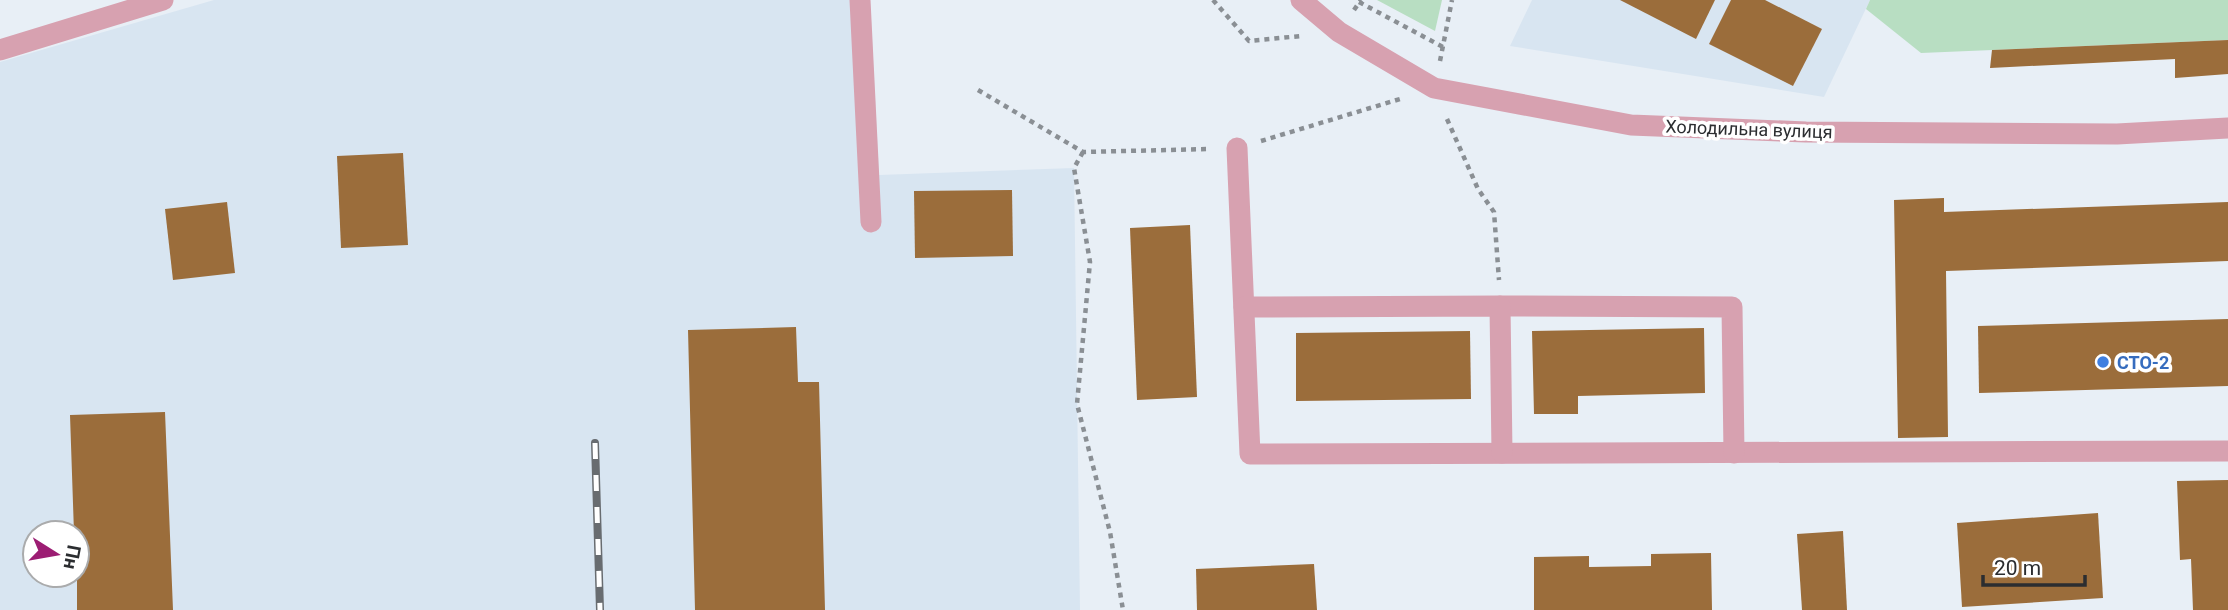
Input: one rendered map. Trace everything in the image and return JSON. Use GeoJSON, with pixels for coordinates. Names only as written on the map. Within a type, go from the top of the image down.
{"type":"FeatureCollection","features":[{"type":"Feature","properties":{"kind":"street"},"geometry":{"type":"LineString","coordinates":[[0,50],[163,0]]}},
{"type":"Feature","properties":{"kind":"street"},"geometry":{"type":"LineString","coordinates":[[860,0],[871,222]]}},
{"type":"Feature","properties":{"kind":"street","name":"Холодильна вулиця"},"geometry":{"type":"LineString","coordinates":[[1301,0],[1339,32],[1434,88],[1631,125],[1806,132],[2117,134],[2228,128]]}},
{"type":"Feature","properties":{"kind":"street"},"geometry":{"type":"LineString","coordinates":[[1237,148],[1250,454],[2228,451]]}},
{"type":"Feature","properties":{"kind":"street"},"geometry":{"type":"LineString","coordinates":[[1500,306],[1502,453]]}},
{"type":"Feature","properties":{"kind":"street"},"geometry":{"type":"LineString","coordinates":[[1244,307],[1732,307],[1734,453]]}},
{"type":"Feature","properties":{"kind":"path"},"geometry":{"type":"LineString","coordinates":[[1213,0],[1249,41],[1339,32]]}},
{"type":"Feature","properties":{"kind":"path"},"geometry":{"type":"LineString","coordinates":[[1452,0],[1434,88],[1478,189],[1494,212],[1500,306]]}},
{"type":"Feature","properties":{"kind":"path"},"geometry":{"type":"LineString","coordinates":[[1359,2],[1443,47]]}},
{"type":"Feature","properties":{"kind":"path"},"geometry":{"type":"LineString","coordinates":[[978,90],[1083,152],[1237,148],[1434,88]]}},
{"type":"Feature","properties":{"kind":"path"},"geometry":{"type":"LineString","coordinates":[[1083,152],[1074,168],[1090,262],[1077,404],[1110,532],[1122,608]]}},
{"type":"Feature","properties":{"kind":"shaded area"},"geometry":{"type":"Polygon","coordinates":[[[214,0],[870,0],[879,175],[1074,168],[1080,610],[0,610],[0,62],[214,0]]]}},
{"type":"Feature","properties":{"kind":"shaded area"},"geometry":{"type":"Polygon","coordinates":[[[1532,0],[1870,0],[1824,97],[1510,46],[1532,0]]]}},
{"type":"Feature","properties":{"kind":"green space"},"geometry":{"type":"Polygon","coordinates":[[[1377,0],[1442,0],[1435,31],[1377,0]]]}},
{"type":"Feature","properties":{"kind":"green space"},"geometry":{"type":"Polygon","coordinates":[[[1870,0],[2228,0],[2228,40],[1921,53],[1866,9],[1870,0]]]}},
{"type":"Feature","properties":{"kind":"building"},"geometry":{"type":"Polygon","coordinates":[[[1620,0],[1715,0],[1696,39],[1620,0]]]}},
{"type":"Feature","properties":{"kind":"building"},"geometry":{"type":"Polygon","coordinates":[[[1731,0],[1765,0],[1822,29],[1793,86],[1709,44],[1731,0]]]}},
{"type":"Feature","properties":{"kind":"building"},"geometry":{"type":"Polygon","coordinates":[[[2228,40],[2228,74],[2175,78],[2175,59],[1990,68],[1992,50],[2228,40]]]}},
{"type":"Feature","properties":{"kind":"building"},"geometry":{"type":"Polygon","coordinates":[[[403,153],[408,245],[341,248],[337,156],[403,153]]]}},
{"type":"Feature","properties":{"kind":"building"},"geometry":{"type":"Polygon","coordinates":[[[1012,190],[1013,256],[915,258],[914,191],[1012,190]]]}},
{"type":"Feature","properties":{"kind":"building"},"geometry":{"type":"Polygon","coordinates":[[[1944,198],[1944,212],[2228,202],[2228,261],[1946,271],[1948,437],[1898,438],[1894,200],[1944,198]]]}},
{"type":"Feature","properties":{"kind":"building"},"geometry":{"type":"Polygon","coordinates":[[[227,202],[235,273],[173,280],[165,209],[227,202]]]}},
{"type":"Feature","properties":{"kind":"building"},"geometry":{"type":"Polygon","coordinates":[[[1190,225],[1197,397],[1137,400],[1130,228],[1190,225]]]}},
{"type":"Feature","properties":{"kind":"building","name":"СТО-2"},"geometry":{"type":"Polygon","coordinates":[[[2228,319],[2228,386],[1979,393],[1978,326],[2228,319]]]}},
{"type":"Feature","properties":{"kind":"building"},"geometry":{"type":"Polygon","coordinates":[[[796,327],[798,382],[819,382],[825,610],[695,610],[688,330],[796,327]]]}},
{"type":"Feature","properties":{"kind":"building"},"geometry":{"type":"Polygon","coordinates":[[[1704,328],[1705,393],[1578,396],[1578,414],[1534,414],[1532,331],[1704,328]]]}},
{"type":"Feature","properties":{"kind":"building"},"geometry":{"type":"Polygon","coordinates":[[[1470,331],[1471,399],[1296,401],[1296,333],[1470,331]]]}},
{"type":"Feature","properties":{"kind":"building"},"geometry":{"type":"Polygon","coordinates":[[[165,412],[173,610],[77,610],[77,589],[91,589],[91,519],[74,519],[70,415],[165,412]]]}},
{"type":"Feature","properties":{"kind":"building"},"geometry":{"type":"Polygon","coordinates":[[[2228,480],[2228,610],[2193,610],[2191,559],[2180,560],[2177,481],[2228,480]]]}},
{"type":"Feature","properties":{"kind":"building"},"geometry":{"type":"Polygon","coordinates":[[[2098,513],[2103,598],[1962,607],[1957,523],[2098,513]]]}},
{"type":"Feature","properties":{"kind":"building"},"geometry":{"type":"Polygon","coordinates":[[[1843,531],[1847,610],[1802,610],[1797,534],[1843,531]]]}},
{"type":"Feature","properties":{"kind":"building"},"geometry":{"type":"Polygon","coordinates":[[[1711,553],[1712,610],[1534,610],[1534,557],[1589,556],[1589,567],[1651,566],[1651,554],[1711,553]]]}},
{"type":"Feature","properties":{"kind":"building"},"geometry":{"type":"Polygon","coordinates":[[[1314,564],[1317,610],[1197,610],[1196,569],[1314,564]]]}},
{"type":"Feature","properties":{"kind":"railway"},"geometry":{"type":"LineString","coordinates":[[595,443],[600,610]]}},
{"type":"Feature","properties":{"kind":"place","name":"СТО-2"},"geometry":{"type":"Point","coordinates":[2103,362]}}]}
